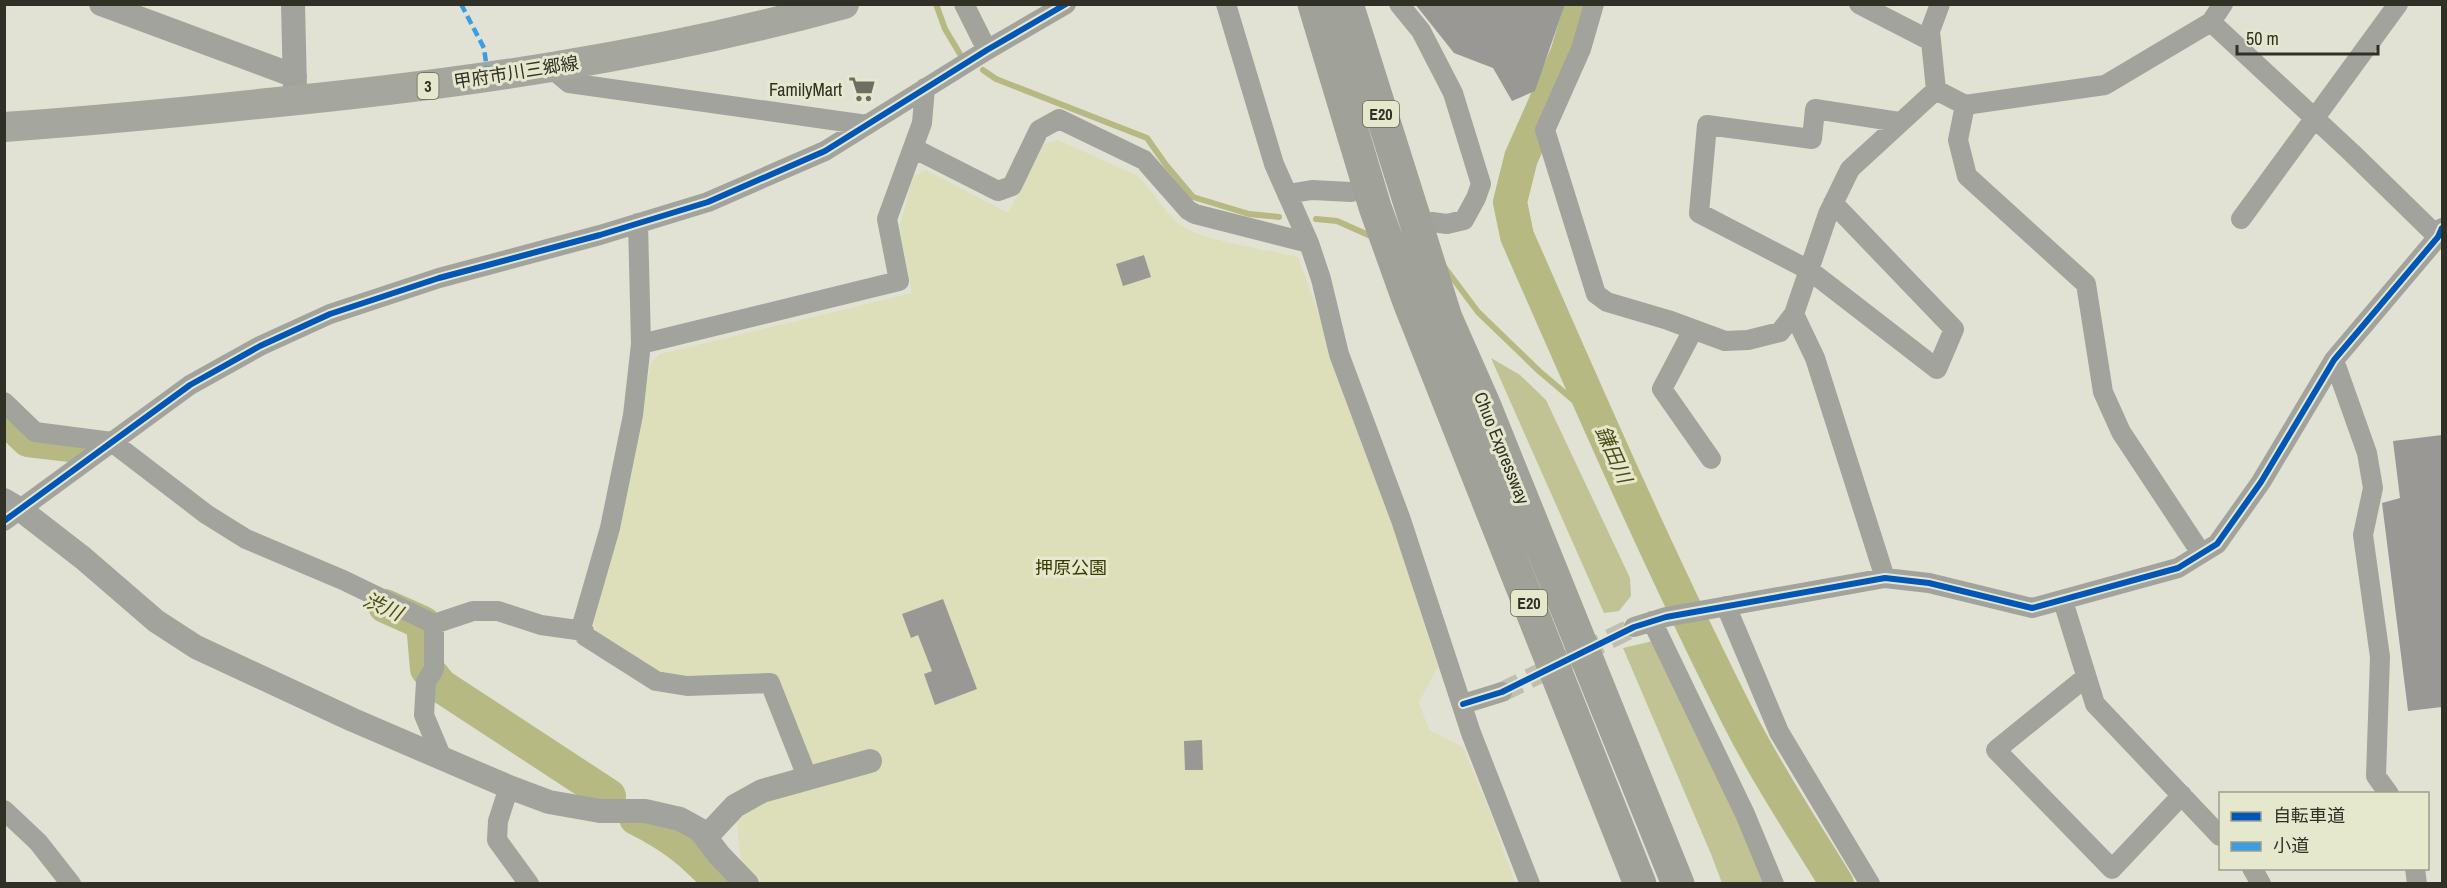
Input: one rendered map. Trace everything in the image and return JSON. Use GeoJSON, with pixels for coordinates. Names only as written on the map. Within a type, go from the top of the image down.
{"type":"FeatureCollection","features":[{"type":"Feature","properties":{"kind":"highway","name":"Chuo Expressway"},"geometry":{"type":"LineString","coordinates":[[1314,4],[1363,200],[1418,323],[1640,884]]}},
{"type":"Feature","properties":{"kind":"highway","name":"Chuo Expressway"},"geometry":{"type":"LineString","coordinates":[[1347,4],[1423,223],[1452,333],[1484,404],[1678,884]]}},
{"type":"Feature","properties":{"kind":"main road","name":"甲府市川三郷線"},"geometry":{"type":"LineString","coordinates":[[4,127],[89,121],[295,88],[431,86],[551,68],[758,28],[844,4]]}},
{"type":"Feature","properties":{"kind":"street"},"geometry":{"type":"LineString","coordinates":[[101,4],[295,88],[293,4]]}},
{"type":"Feature","properties":{"kind":"street"},"geometry":{"type":"LineString","coordinates":[[964,4],[987,50]]}},
{"type":"Feature","properties":{"kind":"street"},"geometry":{"type":"LineString","coordinates":[[747,884],[700,830],[680,819],[645,811],[600,811],[549,802],[353,720],[196,647],[156,621],[83,558],[10,510],[112,442],[190,385],[260,345],[330,314],[439,278],[638,224],[708,202],[825,151],[987,50],[1066,4]]}},
{"type":"Feature","properties":{"kind":"street"},"geometry":{"type":"LineString","coordinates":[[1226,4],[1274,164],[1309,243],[1321,279],[1340,354],[1401,520],[1472,733],[1530,884]]}},
{"type":"Feature","properties":{"kind":"street"},"geometry":{"type":"LineString","coordinates":[[1399,4],[1421,31],[1454,93],[1481,184],[1464,220],[1447,224],[1423,223]]}},
{"type":"Feature","properties":{"kind":"street"},"geometry":{"type":"LineString","coordinates":[[1594,4],[1581,49],[1545,130],[1596,294],[1607,302],[1725,341],[1748,340],[1780,332],[1794,314],[1833,203],[1850,169],[1936,90]]}},
{"type":"Feature","properties":{"kind":"street"},"geometry":{"type":"LineString","coordinates":[[1860,4],[1931,41]]}},
{"type":"Feature","properties":{"kind":"street"},"geometry":{"type":"LineString","coordinates":[[1936,90],[1930,31],[1940,4]]}},
{"type":"Feature","properties":{"kind":"street"},"geometry":{"type":"LineString","coordinates":[[1936,90],[1965,105],[2105,85],[2211,22],[2223,4]]}},
{"type":"Feature","properties":{"kind":"street"},"geometry":{"type":"LineString","coordinates":[[2241,219],[2398,4]]}},
{"type":"Feature","properties":{"kind":"street"},"geometry":{"type":"LineString","coordinates":[[1774,884],[1745,814],[1650,622],[1885,578],[1929,583],[2032,608],[2178,568],[2217,544],[2261,482],[2334,360],[2440,233],[2211,22]]}},
{"type":"Feature","properties":{"kind":"street"},"geometry":{"type":"LineString","coordinates":[[551,68],[569,83],[867,125]]}},
{"type":"Feature","properties":{"kind":"street"},"geometry":{"type":"LineString","coordinates":[[641,344],[899,281],[887,219],[922,123],[926,88]]}},
{"type":"Feature","properties":{"kind":"street"},"geometry":{"type":"LineString","coordinates":[[1965,105],[1958,140],[1967,176],[2086,284],[2103,392],[2121,432],[2201,553]]}},
{"type":"Feature","properties":{"kind":"street"},"geometry":{"type":"LineString","coordinates":[[1833,203],[1954,329],[1936,369],[1809,270],[1699,213],[1707,125],[1812,139],[1815,109],[1899,122]]}},
{"type":"Feature","properties":{"kind":"street"},"geometry":{"type":"LineString","coordinates":[[913,148],[998,191],[1012,186],[1038,130],[1059,119],[1144,160],[1188,210],[1195,214],[1309,243]]}},
{"type":"Feature","properties":{"kind":"street"},"geometry":{"type":"LineString","coordinates":[[1287,195],[1312,190],[1363,200]]}},
{"type":"Feature","properties":{"kind":"street"},"geometry":{"type":"LineString","coordinates":[[638,224],[641,344],[633,415],[610,528],[582,625],[585,636],[656,681],[687,686],[770,683],[808,778]]}},
{"type":"Feature","properties":{"kind":"street"},"geometry":{"type":"LineString","coordinates":[[1794,314],[1815,358],[1885,578]]}},
{"type":"Feature","properties":{"kind":"street"},"geometry":{"type":"LineString","coordinates":[[1693,330],[1662,389],[1711,459]]}},
{"type":"Feature","properties":{"kind":"street"},"geometry":{"type":"LineString","coordinates":[[2334,360],[2367,453],[2373,488],[2363,535],[2380,657],[2376,776],[2388,792]]}},
{"type":"Feature","properties":{"kind":"street"},"geometry":{"type":"LineString","coordinates":[[4,402],[35,432],[112,442],[206,514],[246,539],[343,580],[434,624],[473,611],[498,611],[541,625],[584,631]]}},
{"type":"Feature","properties":{"kind":"street"},"geometry":{"type":"LineString","coordinates":[[2063,601],[2095,704],[2219,835]]}},
{"type":"Feature","properties":{"kind":"street"},"geometry":{"type":"LineString","coordinates":[[1721,607],[1779,732],[1870,884]]}},
{"type":"Feature","properties":{"kind":"street"},"geometry":{"type":"LineString","coordinates":[[434,624],[424,715],[442,758]]}},
{"type":"Feature","properties":{"kind":"street"},"geometry":{"type":"LineString","coordinates":[[2086,677],[1996,750],[2112,869],[2182,795]]}},
{"type":"Feature","properties":{"kind":"street"},"geometry":{"type":"LineString","coordinates":[[1463,704],[1503,692]]}},
{"type":"Feature","properties":{"kind":"street"},"geometry":{"type":"LineString","coordinates":[[706,837],[735,806],[762,791],[870,760]]}},
{"type":"Feature","properties":{"kind":"street"},"geometry":{"type":"LineString","coordinates":[[509,787],[498,820],[497,840],[529,884]]}},
{"type":"Feature","properties":{"kind":"street"},"geometry":{"type":"LineString","coordinates":[[4,810],[38,842],[71,884]]}},
{"type":"Feature","properties":{"kind":"street"},"geometry":{"type":"LineString","coordinates":[[2253,870],[2261,884]]}},
{"type":"Feature","properties":{"kind":"green space","name":"押原公園"},"geometry":{"type":"Polygon","coordinates":[[[1058,140],[1136,175],[1176,221],[1191,231],[1220,240],[1298,257],[1324,328],[1331,359],[1387,507],[1438,667],[1419,702],[1429,730],[1463,747],[1490,812],[1515,883],[762,883],[741,862],[736,817],[754,800],[820,785],[775,678],[655,677],[598,636],[593,623],[625,504],[637,427],[651,363],[660,354],[912,293],[900,225],[913,177],[926,170],[1008,213],[1044,144],[1058,140]]]}},
{"type":"Feature","properties":{"kind":"green space"},"geometry":{"type":"Polygon","coordinates":[[[1491,358],[1520,375],[1546,400],[1630,578],[1631,596],[1619,611],[1604,613],[1491,358]]]}},
{"type":"Feature","properties":{"kind":"green space"},"geometry":{"type":"Polygon","coordinates":[[[1653,641],[1737,808],[1764,883],[1722,883],[1623,648],[1653,641]]]}},
{"type":"Feature","properties":{"kind":"building"},"geometry":{"type":"Polygon","coordinates":[[[1415,4],[1565,4],[1535,91],[1512,101],[1493,68],[1454,53],[1415,4]]]}},
{"type":"Feature","properties":{"kind":"building"},"geometry":{"type":"Polygon","coordinates":[[[1144,255],[1151,277],[1123,286],[1116,264],[1144,255]]]}},
{"type":"Feature","properties":{"kind":"building"},"geometry":{"type":"Polygon","coordinates":[[[2442,435],[2442,707],[2408,711],[2382,503],[2400,498],[2393,441],[2442,435]]]}},
{"type":"Feature","properties":{"kind":"building"},"geometry":{"type":"Polygon","coordinates":[[[943,599],[977,689],[935,705],[924,674],[932,671],[918,635],[911,638],[902,614],[943,599]]]}},
{"type":"Feature","properties":{"kind":"building"},"geometry":{"type":"Polygon","coordinates":[[[1202,740],[1203,770],[1185,770],[1184,741],[1202,740]]]}},
{"type":"Feature","properties":{"kind":"waterway"},"geometry":{"type":"LineString","coordinates":[[936,4],[945,29],[960,54]]}},
{"type":"Feature","properties":{"kind":"waterway","name":"鎌田川"},"geometry":{"type":"LineString","coordinates":[[1582,4],[1567,54],[1521,158],[1510,202],[1517,236],[1625,479],[1709,660],[1762,761],[1837,884]]}},
{"type":"Feature","properties":{"kind":"waterway"},"geometry":{"type":"LineString","coordinates":[[983,70],[996,79],[1147,138],[1193,197],[1249,214],[1279,217]]}},
{"type":"Feature","properties":{"kind":"waterway"},"geometry":{"type":"LineString","coordinates":[[1316,219],[1337,221],[1375,238]]}},
{"type":"Feature","properties":{"kind":"waterway"},"geometry":{"type":"LineString","coordinates":[[1445,268],[1478,312],[1539,371],[1599,422]]}},
{"type":"Feature","properties":{"kind":"waterway","name":"渋川"},"geometry":{"type":"LineString","coordinates":[[4,417],[28,440],[79,446]]}},
{"type":"Feature","properties":{"kind":"waterway","name":"渋川"},"geometry":{"type":"LineString","coordinates":[[385,606],[423,623],[427,669],[441,686],[609,796]]}},
{"type":"Feature","properties":{"kind":"waterway","name":"渋川"},"geometry":{"type":"LineString","coordinates":[[636,818],[682,846],[722,884]]}},
{"type":"Feature","properties":{"kind":"tunnel"},"geometry":{"type":"LineString","coordinates":[[1502,692],[1634,627]]}},
{"type":"Feature","properties":{"kind":"marked path"},"geometry":{"type":"LineString","coordinates":[[461,4],[484,48],[488,77]]}},
{"type":"Feature","properties":{"kind":"cycle path"},"geometry":{"type":"LineString","coordinates":[[4,521],[190,385],[260,346],[330,314],[439,278],[600,235],[708,202],[825,151],[987,50],[1066,4]]}},
{"type":"Feature","properties":{"kind":"cycle path"},"geometry":{"type":"LineString","coordinates":[[1463,704],[1502,692],[1634,627],[1666,617],[1885,578],[1929,583],[2032,608],[2178,568],[2217,544],[2261,482],[2334,360],[2438,237],[2442,228]]}},
{"type":"Feature","properties":{"kind":"place","name":"FamilyMart"},"geometry":{"type":"Point","coordinates":[862,89]}}]}
